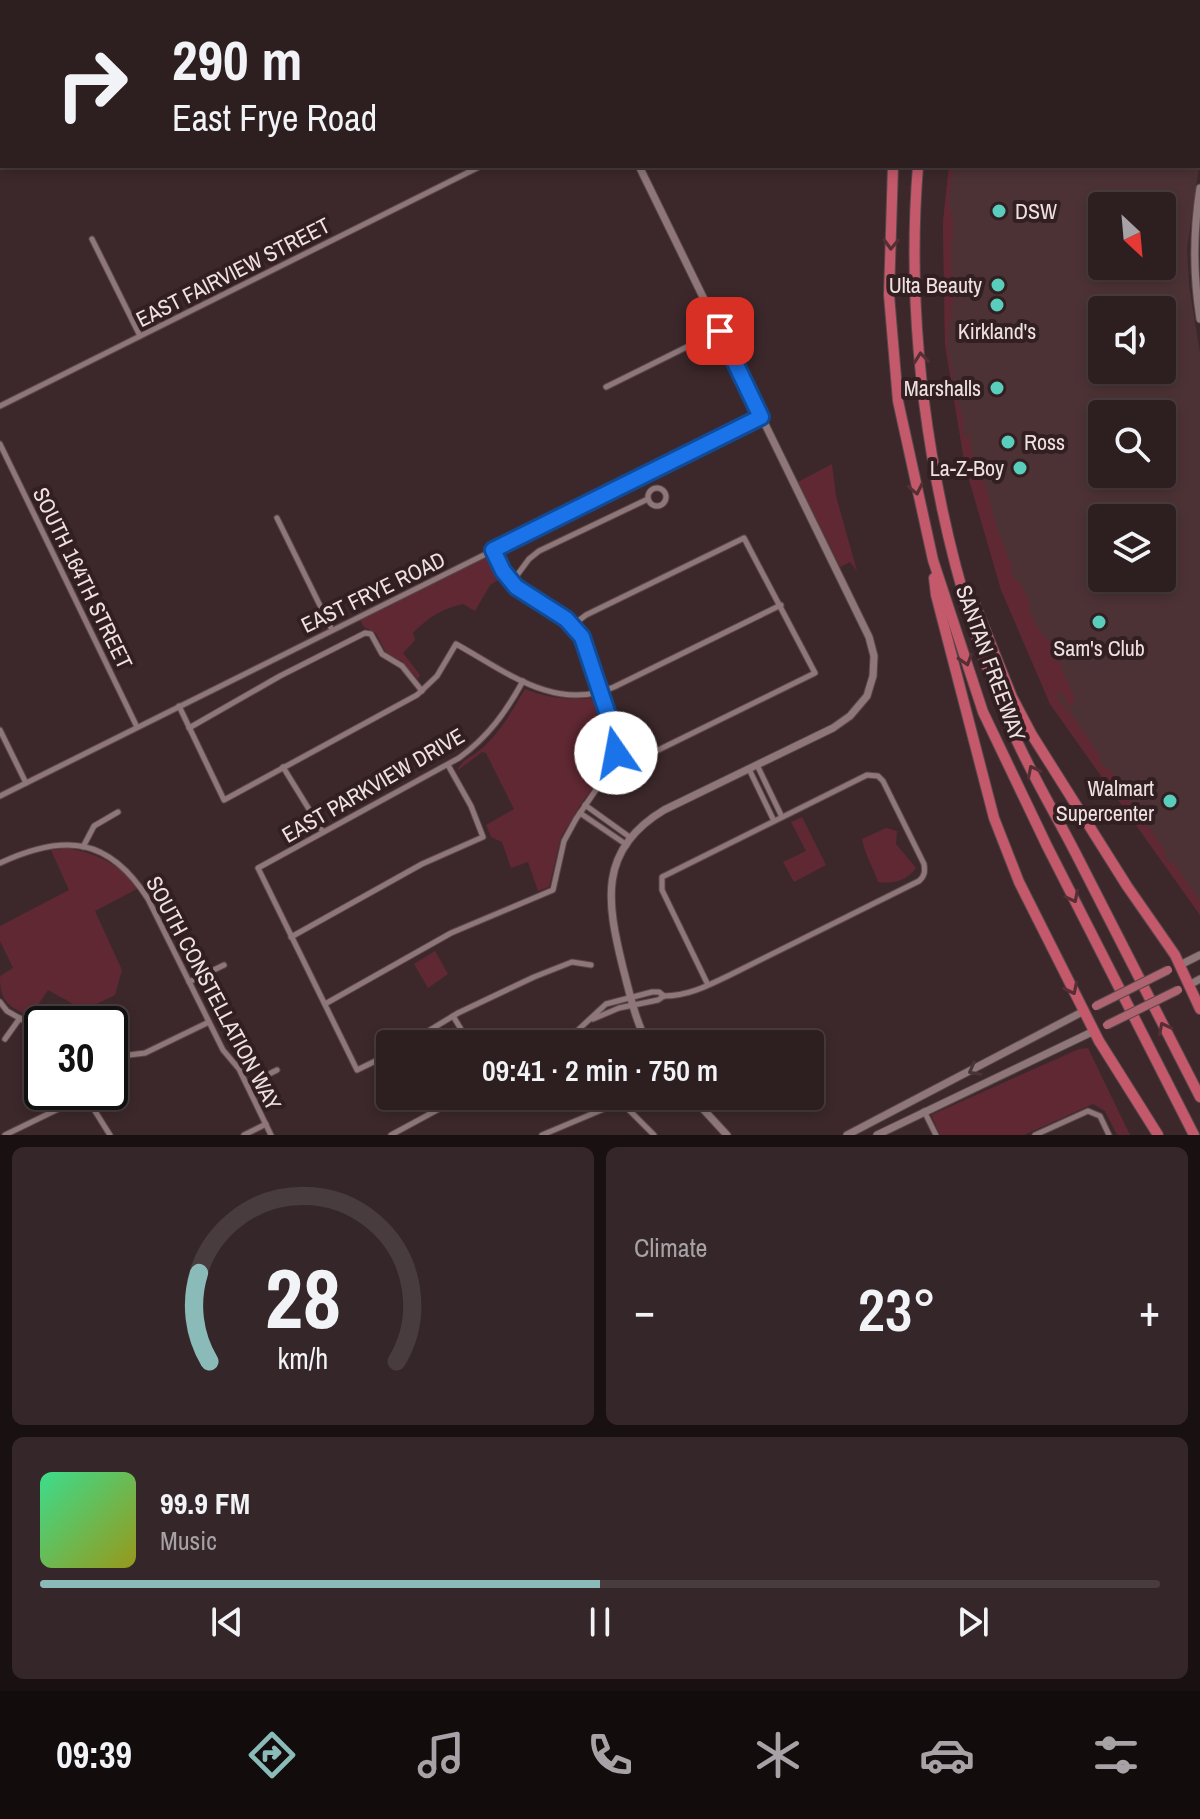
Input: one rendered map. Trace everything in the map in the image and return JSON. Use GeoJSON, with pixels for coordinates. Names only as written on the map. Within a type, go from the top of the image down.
{"type":"FeatureCollection","features":[{"type":"Feature","properties":{"kind":"highway","name":"SANTAN FREEWAY"},"geometry":{"type":"LineString","coordinates":[[893,168],[889,295],[898,401],[933,560],[983,712],[1047,846],[1194,1135]]}},
{"type":"Feature","properties":{"kind":"highway","name":"SANTAN FREEWAY"},"geometry":{"type":"LineString","coordinates":[[918,168],[914,295],[930,436],[948,528],[982,649],[1012,731],[1200,1097]]}},
{"type":"Feature","properties":{"kind":"highway"},"geometry":{"type":"LineString","coordinates":[[948,528],[991,649],[1032,735],[1180,965],[1184,987],[1200,1009]]}},
{"type":"Feature","properties":{"kind":"highway"},"geometry":{"type":"LineString","coordinates":[[933,560],[936,595],[994,818],[1019,882],[1094,1031],[1158,1135]]}},
{"type":"Feature","properties":{"kind":"main road"},"geometry":{"type":"LineString","coordinates":[[1096,1006],[1168,970]]}},
{"type":"Feature","properties":{"kind":"main road"},"geometry":{"type":"LineString","coordinates":[[1107,1025],[1184,987]]}},
{"type":"Feature","properties":{"kind":"street","name":"EAST FAIRVIEW STREET"},"geometry":{"type":"LineString","coordinates":[[0,406],[477,168]]}},
{"type":"Feature","properties":{"kind":"street"},"geometry":{"type":"LineString","coordinates":[[640,168],[869,637],[874,663],[867,696],[843,723],[664,810],[646,822],[629,842],[613,877],[610,907],[631,1001],[642,1030]]}},
{"type":"Feature","properties":{"kind":"street"},"geometry":{"type":"LineString","coordinates":[[1200,188],[1194,258],[1200,319]]}},
{"type":"Feature","properties":{"kind":"street"},"geometry":{"type":"LineString","coordinates":[[92,239],[140,336]]}},
{"type":"Feature","properties":{"kind":"street"},"geometry":{"type":"LineString","coordinates":[[606,387],[720,331]]}},
{"type":"Feature","properties":{"kind":"street","name":"EAST FRYE ROAD"},"geometry":{"type":"LineString","coordinates":[[0,796],[761,417]]}},
{"type":"Feature","properties":{"kind":"street","name":"SOUTH 164TH STREET"},"geometry":{"type":"LineString","coordinates":[[0,444],[137,727]]}},
{"type":"Feature","properties":{"kind":"street"},"geometry":{"type":"LineString","coordinates":[[511,582],[539,551],[648,499]]}},
{"type":"Feature","properties":{"kind":"street"},"geometry":{"type":"LineString","coordinates":[[277,518],[332,630]]}},
{"type":"Feature","properties":{"kind":"street"},"geometry":{"type":"LineString","coordinates":[[573,625],[586,615],[744,538],[815,673],[644,757],[631,761],[615,759]]}},
{"type":"Feature","properties":{"kind":"street"},"geometry":{"type":"LineString","coordinates":[[325,1004],[451,933],[553,890],[560,853],[580,813],[615,759],[616,739],[587,646],[573,625],[526,596],[511,582],[493,550]]}},
{"type":"Feature","properties":{"kind":"street"},"geometry":{"type":"LineString","coordinates":[[179,706],[224,800],[422,691],[441,670],[456,644],[523,681],[557,695],[579,696],[601,692],[781,605]]}},
{"type":"Feature","properties":{"kind":"street"},"geometry":{"type":"LineString","coordinates":[[189,728],[291,670],[367,633],[372,635],[383,655],[402,666],[422,691]]}},
{"type":"Feature","properties":{"kind":"street","name":"EAST PARKVIEW DRIVE"},"geometry":{"type":"LineString","coordinates":[[291,937],[258,868],[448,765],[470,750],[489,733],[523,681]]}},
{"type":"Feature","properties":{"kind":"street"},"geometry":{"type":"LineString","coordinates":[[0,730],[26,783]]}},
{"type":"Feature","properties":{"kind":"street"},"geometry":{"type":"LineString","coordinates":[[376,1061],[357,1070],[291,937],[422,864],[483,837],[471,806],[448,765]]}},
{"type":"Feature","properties":{"kind":"street"},"geometry":{"type":"LineString","coordinates":[[283,767],[323,832]]}},
{"type":"Feature","properties":{"kind":"street"},"geometry":{"type":"LineString","coordinates":[[753,767],[782,817]]}},
{"type":"Feature","properties":{"kind":"street"},"geometry":{"type":"LineString","coordinates":[[753,767],[774,821]]}},
{"type":"Feature","properties":{"kind":"street"},"geometry":{"type":"LineString","coordinates":[[580,1030],[606,1004],[631,1001],[659,992],[664,996],[689,994],[708,985],[919,881],[925,874],[920,857],[878,776],[867,775],[667,873],[661,881],[662,890],[708,985]]}},
{"type":"Feature","properties":{"kind":"street"},"geometry":{"type":"LineString","coordinates":[[585,805],[629,842]]}},
{"type":"Feature","properties":{"kind":"street"},"geometry":{"type":"LineString","coordinates":[[0,863],[25,851],[48,845],[83,847],[94,826],[118,812]]}},
{"type":"Feature","properties":{"kind":"street"},"geometry":{"type":"LineString","coordinates":[[580,813],[629,842]]}},
{"type":"Feature","properties":{"kind":"street","name":"SOUTH CONSTELLATION WAY"},"geometry":{"type":"LineString","coordinates":[[83,847],[96,849],[119,861],[135,878],[223,1050],[239,1069],[271,1135]]}},
{"type":"Feature","properties":{"kind":"street"},"geometry":{"type":"LineString","coordinates":[[1180,965],[1200,955]]}},
{"type":"Feature","properties":{"kind":"street"},"geometry":{"type":"LineString","coordinates":[[430,1030],[493,995],[572,962],[591,965]]}},
{"type":"Feature","properties":{"kind":"street"},"geometry":{"type":"LineString","coordinates":[[189,982],[224,965]]}},
{"type":"Feature","properties":{"kind":"street"},"geometry":{"type":"LineString","coordinates":[[1184,987],[1200,979]]}},
{"type":"Feature","properties":{"kind":"street"},"geometry":{"type":"LineString","coordinates":[[0,1002],[7,1011],[24,1020]]}},
{"type":"Feature","properties":{"kind":"street"},"geometry":{"type":"LineString","coordinates":[[847,1135],[1084,1011]]}},
{"type":"Feature","properties":{"kind":"street"},"geometry":{"type":"LineString","coordinates":[[453,1016],[462,1030]]}},
{"type":"Feature","properties":{"kind":"street"},"geometry":{"type":"LineString","coordinates":[[5,1039],[20,1018]]}},
{"type":"Feature","properties":{"kind":"street"},"geometry":{"type":"LineString","coordinates":[[129,1055],[145,1053],[209,1022]]}},
{"type":"Feature","properties":{"kind":"street"},"geometry":{"type":"LineString","coordinates":[[877,1135],[1094,1031]]}},
{"type":"Feature","properties":{"kind":"street"},"geometry":{"type":"LineString","coordinates":[[247,1085],[277,1070]]}},
{"type":"Feature","properties":{"kind":"street"},"geometry":{"type":"LineString","coordinates":[[542,1135],[619,1104],[625,1106],[654,1135]]}},
{"type":"Feature","properties":{"kind":"street"},"geometry":{"type":"LineString","coordinates":[[5,1135],[53,1110]]}},
{"type":"Feature","properties":{"kind":"street"},"geometry":{"type":"LineString","coordinates":[[94,1110],[110,1135]]}},
{"type":"Feature","properties":{"kind":"street"},"geometry":{"type":"LineString","coordinates":[[391,1135],[437,1110]]}},
{"type":"Feature","properties":{"kind":"street"},"geometry":{"type":"LineString","coordinates":[[704,1110],[727,1135]]}},
{"type":"Feature","properties":{"kind":"street"},"geometry":{"type":"LineString","coordinates":[[924,1111],[936,1135]]}},
{"type":"Feature","properties":{"kind":"street"},"geometry":{"type":"LineString","coordinates":[[1035,1135],[1088,1111],[1100,1116],[1109,1135]]}},
{"type":"Feature","properties":{"kind":"street"},"geometry":{"type":"LineString","coordinates":[[244,1135],[266,1124]]}},
{"type":"Feature","properties":{"kind":"shaded area"},"geometry":{"type":"Polygon","coordinates":[[[949,168],[1199,168],[1187,248],[1189,285],[1200,353],[1200,915],[1050,704],[965,466],[945,344],[943,222],[949,168]]]}},
{"type":"Feature","properties":{"kind":"shaded area"},"geometry":{"type":"Polygon","coordinates":[[[949,168],[953,168],[949,200],[953,223],[953,305],[950,306],[953,313],[948,329],[948,347],[956,395],[964,420],[963,436],[969,433],[974,464],[984,479],[997,530],[1013,568],[1010,570],[1029,601],[1030,612],[1041,633],[1050,641],[1075,699],[1071,707],[1060,692],[1056,694],[1101,757],[1099,760],[1105,769],[1108,767],[1166,852],[1164,854],[1170,864],[1173,862],[1200,901],[1200,915],[1050,704],[1001,590],[965,466],[945,344],[943,222],[949,168]]]}},
{"type":"Feature","properties":{"kind":"shaded area"},"geometry":{"type":"Polygon","coordinates":[[[832,464],[836,496],[857,571],[850,562],[840,567],[798,482],[832,464]]]}},
{"type":"Feature","properties":{"kind":"shaded area"},"geometry":{"type":"Polygon","coordinates":[[[485,557],[493,559],[503,577],[490,585],[475,611],[463,604],[448,608],[413,633],[415,640],[403,653],[420,675],[418,679],[401,661],[386,653],[376,633],[364,627],[360,620],[485,557]]]}},
{"type":"Feature","properties":{"kind":"shaded area"},"geometry":{"type":"Polygon","coordinates":[[[525,689],[561,698],[597,698],[607,718],[616,757],[561,837],[549,887],[538,891],[528,862],[511,868],[502,842],[491,837],[486,825],[514,809],[486,753],[482,752],[457,771],[464,761],[494,736],[525,689]]]}},
{"type":"Feature","properties":{"kind":"shaded area"},"geometry":{"type":"Polygon","coordinates":[[[802,817],[826,865],[794,882],[783,862],[806,851],[791,822],[802,817]]]}},
{"type":"Feature","properties":{"kind":"shaded area"},"geometry":{"type":"Polygon","coordinates":[[[886,828],[897,831],[896,844],[916,868],[899,881],[878,882],[862,839],[886,828]]]}},
{"type":"Feature","properties":{"kind":"shaded area"},"geometry":{"type":"Polygon","coordinates":[[[68,848],[107,861],[123,872],[137,889],[95,911],[122,970],[115,995],[92,1006],[77,1006],[48,990],[37,1006],[24,1006],[24,1013],[9,1005],[1,991],[0,976],[13,968],[0,941],[0,926],[69,890],[51,850],[68,848]]]}},
{"type":"Feature","properties":{"kind":"shaded area"},"geometry":{"type":"Polygon","coordinates":[[[435,951],[448,974],[428,988],[414,964],[435,951]]]}},
{"type":"Feature","properties":{"kind":"shaded area"},"geometry":{"type":"Polygon","coordinates":[[[1088,1048],[1130,1135],[1117,1135],[1105,1111],[1093,1104],[1024,1135],[940,1135],[931,1115],[1079,1049],[1088,1048]]]}},
{"type":"Feature","properties":{"kind":"place","name":"DSW"},"geometry":{"type":"Point","coordinates":[999,211]}},
{"type":"Feature","properties":{"kind":"place","name":"Ulta Beauty"},"geometry":{"type":"Point","coordinates":[998,285]}},
{"type":"Feature","properties":{"kind":"place","name":"Kirkland's"},"geometry":{"type":"Point","coordinates":[997,305]}},
{"type":"Feature","properties":{"kind":"place","name":"Marshalls"},"geometry":{"type":"Point","coordinates":[997,388]}},
{"type":"Feature","properties":{"kind":"place","name":"Ross"},"geometry":{"type":"Point","coordinates":[1008,442]}},
{"type":"Feature","properties":{"kind":"place","name":"La-Z-Boy"},"geometry":{"type":"Point","coordinates":[1020,468]}},
{"type":"Feature","properties":{"kind":"place","name":"Sam's Club"},"geometry":{"type":"Point","coordinates":[1099,622]}},
{"type":"Feature","properties":{"kind":"place","name":"Walmart Supercenter"},"geometry":{"type":"Point","coordinates":[1170,801]}},
{"type":"Feature","properties":{"kind":"route"},"geometry":{"type":"LineString","coordinates":[[616,753],[616,739],[582,637],[566,619],[516,587],[503,571],[493,550],[761,417],[720,331]]}}]}
